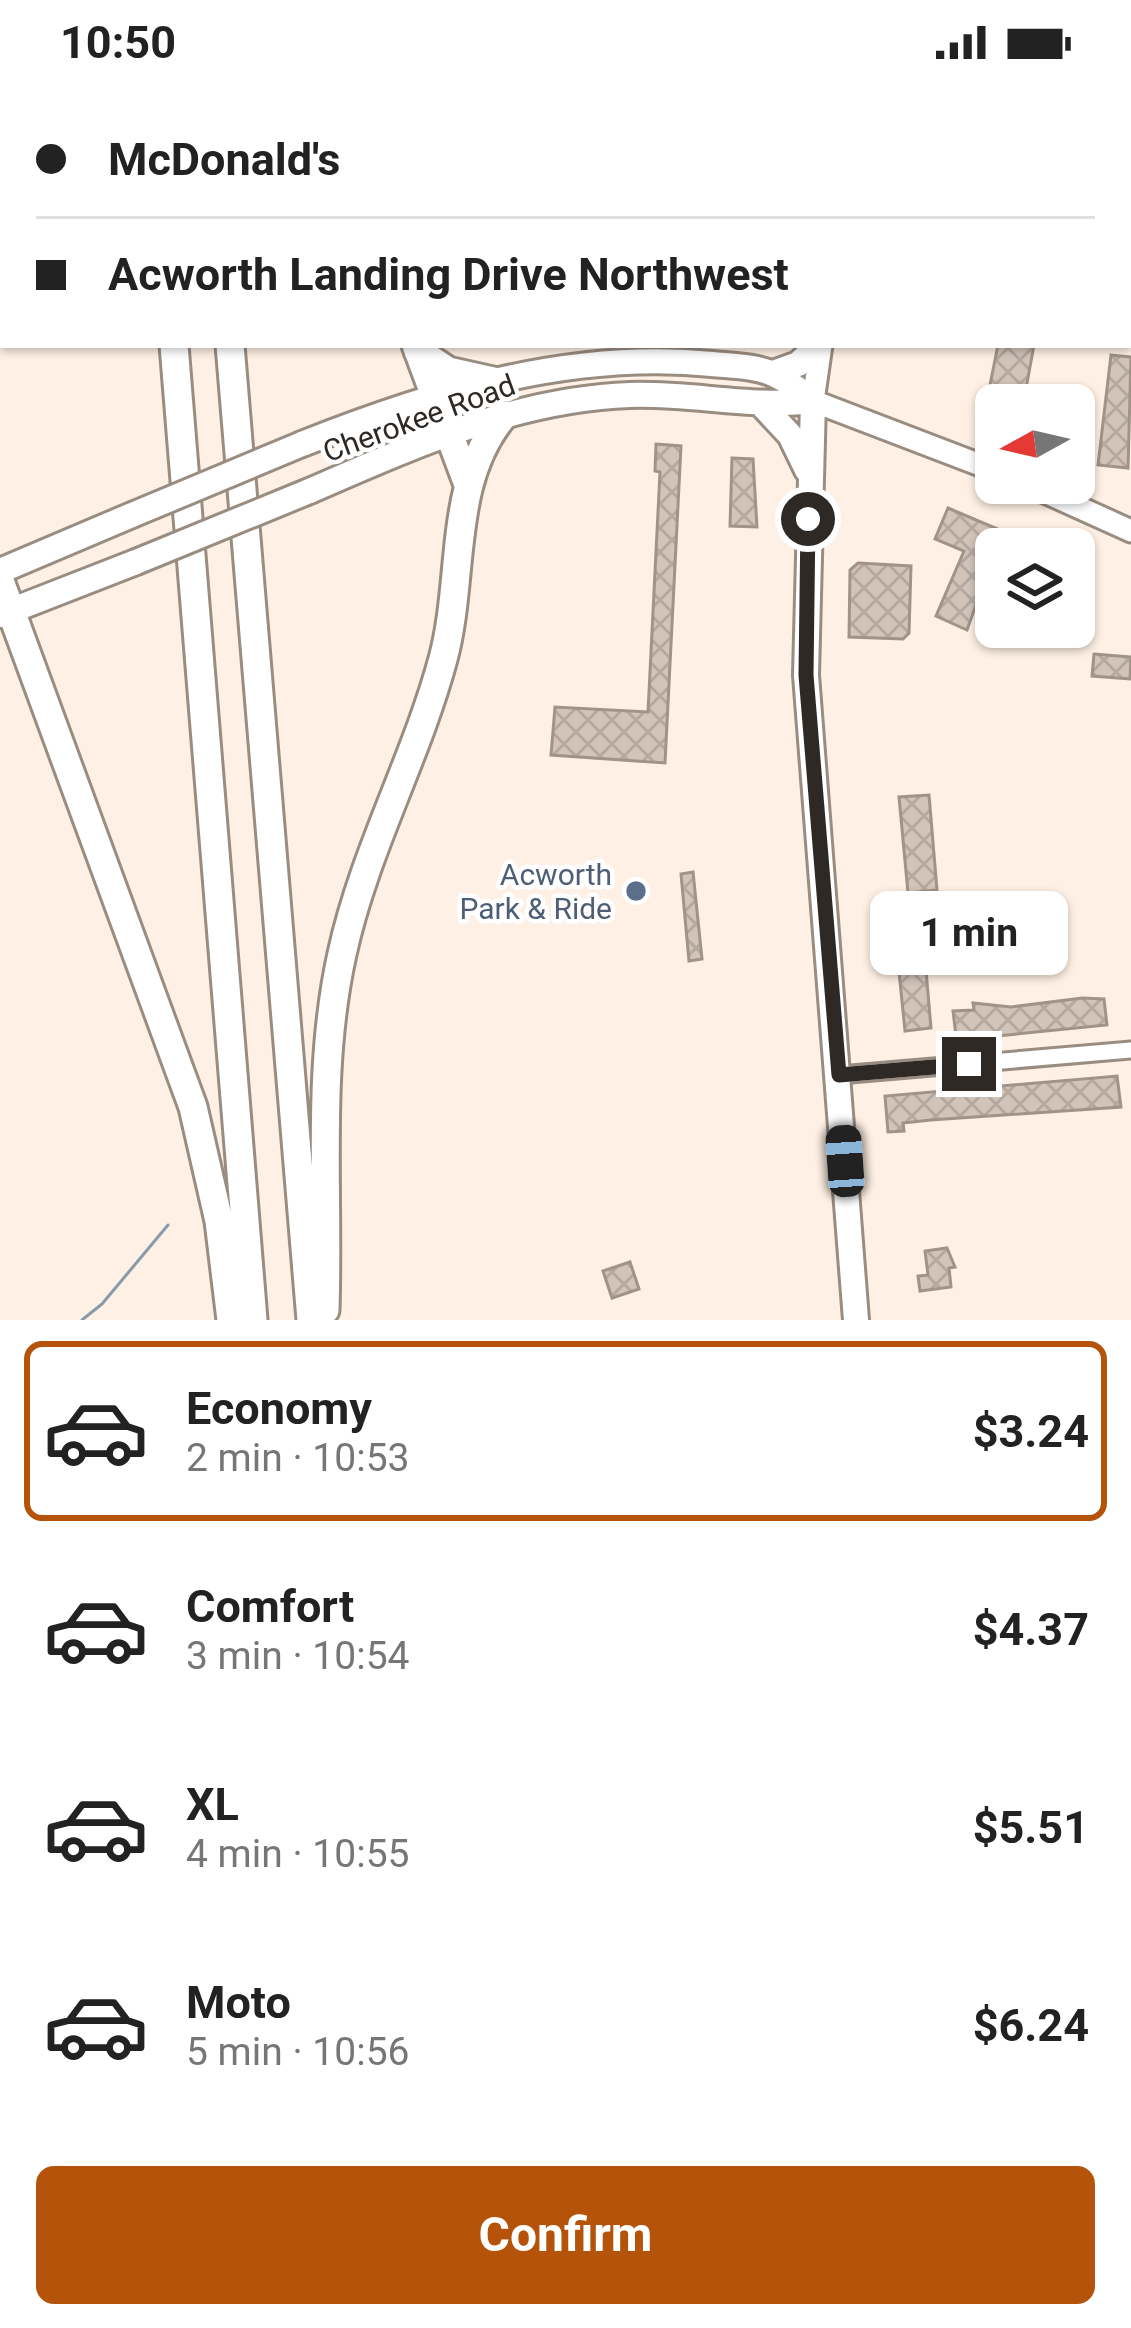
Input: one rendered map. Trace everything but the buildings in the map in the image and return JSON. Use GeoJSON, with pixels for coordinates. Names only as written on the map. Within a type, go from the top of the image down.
{"type":"FeatureCollection","features":[{"type":"Feature","properties":{"kind":"highway"},"geometry":{"type":"LineString","coordinates":[[174,348],[253,1320]]}},
{"type":"Feature","properties":{"kind":"highway"},"geometry":{"type":"LineString","coordinates":[[230,348],[311,1320]]}},
{"type":"Feature","properties":{"kind":"highway"},"geometry":{"type":"LineString","coordinates":[[417,348],[448,371],[493,381]]}},
{"type":"Feature","properties":{"kind":"highway"},"geometry":{"type":"LineString","coordinates":[[417,348],[467,482]]}},
{"type":"Feature","properties":{"kind":"highway"},"geometry":{"type":"LineString","coordinates":[[324,1320],[327,1066],[337,982],[367,868],[443,661],[458,581],[467,482],[481,444],[503,416]]}},
{"type":"Feature","properties":{"kind":"highway"},"geometry":{"type":"LineString","coordinates":[[0,581],[6,613],[193,1107],[219,1221],[231,1320]]}},
{"type":"Feature","properties":{"kind":"highway"},"geometry":{"type":"LineString","coordinates":[[0,647],[28,668]]}},
{"type":"Feature","properties":{"kind":"main road"},"geometry":{"type":"LineString","coordinates":[[773,373],[798,364],[817,348]]}},
{"type":"Feature","properties":{"kind":"main road"},"geometry":{"type":"LineString","coordinates":[[820,348],[813,401],[806,675],[856,1320]]}},
{"type":"Feature","properties":{"kind":"main road","name":"Cherokee Road"},"geometry":{"type":"LineString","coordinates":[[0,571],[302,444],[493,381],[628,362],[707,363],[773,373],[813,401]]}},
{"type":"Feature","properties":{"kind":"main road","name":"Cherokee Road"},"geometry":{"type":"LineString","coordinates":[[6,613],[449,433],[503,416],[631,395],[760,404],[813,401]]}},
{"type":"Feature","properties":{"kind":"main road"},"geometry":{"type":"LineString","coordinates":[[813,401],[975,463]]}},
{"type":"Feature","properties":{"kind":"main road"},"geometry":{"type":"LineString","coordinates":[[760,404],[790,435],[810,474]]}},
{"type":"Feature","properties":{"kind":"main road"},"geometry":{"type":"LineString","coordinates":[[1071,504],[1131,531]]}},
{"type":"Feature","properties":{"kind":"street"},"geometry":{"type":"LineString","coordinates":[[839,1075],[1131,1050]]}},
{"type":"Feature","properties":{"kind":"waterway"},"geometry":{"type":"LineString","coordinates":[[82,1320],[102,1304],[168,1225]]}},
{"type":"Feature","properties":{"kind":"place","name":"Acworth Park & Ride"},"geometry":{"type":"Point","coordinates":[636,891]}},
{"type":"Feature","properties":{"kind":"route"},"geometry":{"type":"LineString","coordinates":[[808,519],[806,675],[839,1075],[969,1064]]}}]}
